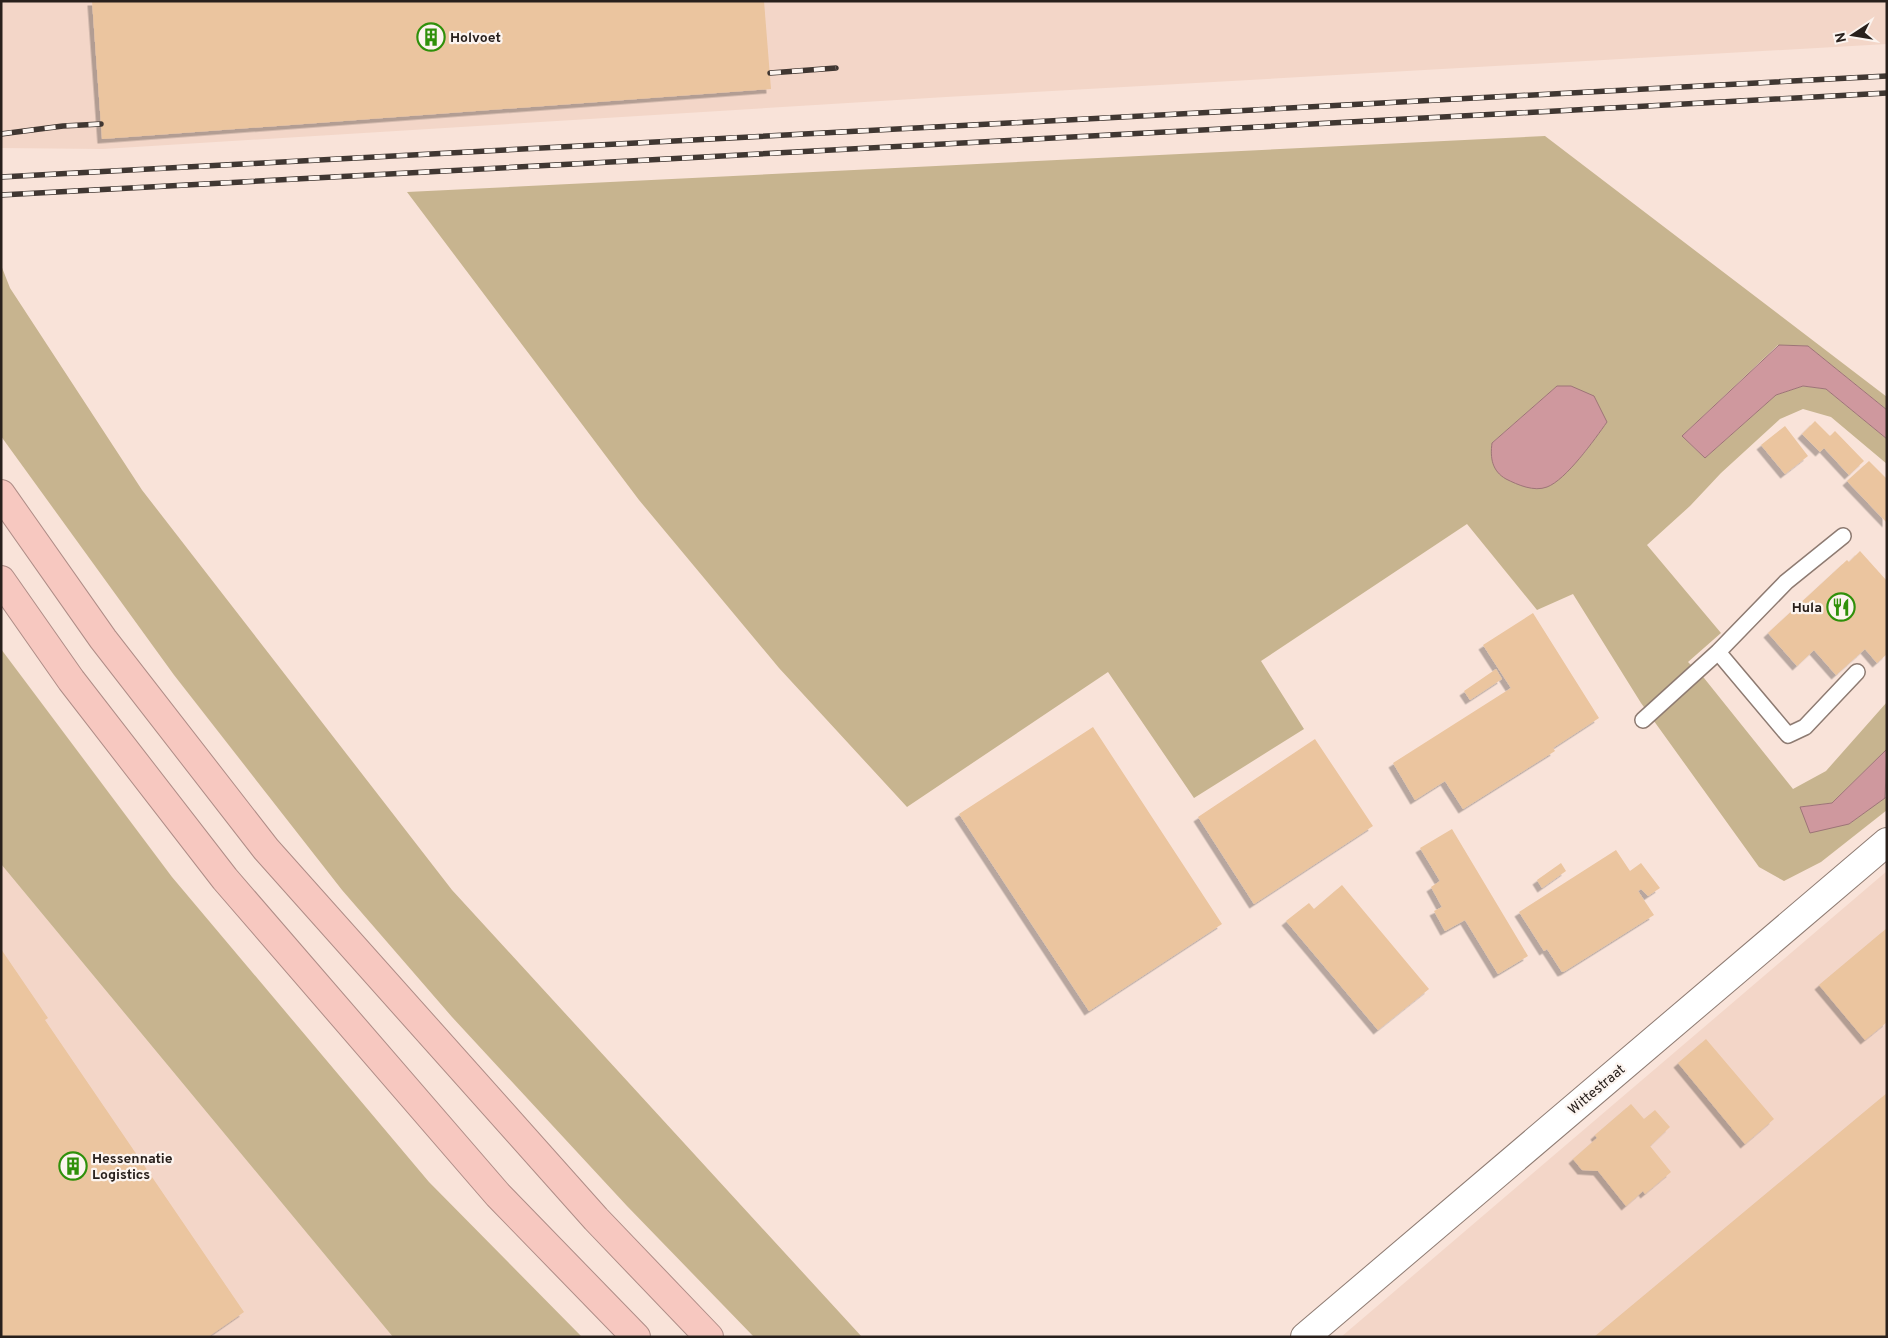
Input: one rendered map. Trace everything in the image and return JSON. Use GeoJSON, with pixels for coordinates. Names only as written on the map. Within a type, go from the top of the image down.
{"type":"FeatureCollection","features":[{"type":"Feature","properties":{"kind":"highway"},"geometry":{"type":"LineString","coordinates":[[1,494],[103,639],[266,850],[596,1219],[710,1337]]}},
{"type":"Feature","properties":{"kind":"highway"},"geometry":{"type":"LineString","coordinates":[[1,580],[71,680],[225,879],[498,1195],[636,1337]]}},
{"type":"Feature","properties":{"kind":"street","name":"Wittestraat"},"geometry":{"type":"LineString","coordinates":[[1305,1337],[1887,842]]}},
{"type":"Feature","properties":{"kind":"lane"},"geometry":{"type":"LineString","coordinates":[[1643,720],[1718,652],[1786,582],[1843,536]]}},
{"type":"Feature","properties":{"kind":"lane"},"geometry":{"type":"LineString","coordinates":[[1718,652],[1788,735],[1805,727],[1857,672]]}},
{"type":"Feature","properties":{"kind":"shaded area"},"geometry":{"type":"Polygon","coordinates":[[[1,1],[1887,1],[1887,44],[946,97],[103,149],[1,148],[1,1]]]}},
{"type":"Feature","properties":{"kind":"shaded area"},"geometry":{"type":"Polygon","coordinates":[[[1545,136],[1887,397],[1887,410],[1808,346],[1778,345],[1682,436],[1705,458],[1776,395],[1803,386],[1826,389],[1887,439],[1887,464],[1831,417],[1803,409],[1780,419],[1647,545],[1721,633],[1688,662],[1704,678],[1793,789],[1826,771],[1887,702],[1887,749],[1832,803],[1800,807],[1849,824],[1887,796],[1887,810],[1821,862],[1784,881],[1759,867],[1641,703],[1573,594],[1537,610],[1467,524],[1261,661],[1304,729],[1194,798],[1108,672],[907,807],[779,668],[639,500],[407,192],[1545,136]],[[1557,386],[1492,443],[1565,474],[1585,452],[1607,422],[1571,386],[1557,386]]]}},
{"type":"Feature","properties":{"kind":"shaded area"},"geometry":{"type":"Polygon","coordinates":[[[1,265],[10,288],[142,490],[452,890],[862,1337],[754,1337],[627,1206],[452,1017],[342,890],[174,675],[1,436],[1,265]]]}},
{"type":"Feature","properties":{"kind":"shaded area"},"geometry":{"type":"Polygon","coordinates":[[[1779,345],[1808,346],[1887,410],[1887,439],[1826,389],[1803,386],[1776,395],[1705,458],[1682,436],[1779,345]]]}},
{"type":"Feature","properties":{"kind":"shaded area"},"geometry":{"type":"Polygon","coordinates":[[[1557,386],[1571,386],[1594,396],[1607,422],[1580,458],[1555,483],[1537,489],[1506,479],[1501,476],[1493,464],[1491,454],[1492,443],[1557,386]]]}},
{"type":"Feature","properties":{"kind":"shaded area"},"geometry":{"type":"Polygon","coordinates":[[[1,649],[172,877],[429,1182],[582,1337],[393,1337],[1,864],[1,649]]]}},
{"type":"Feature","properties":{"kind":"shaded area"},"geometry":{"type":"Polygon","coordinates":[[[1887,749],[1885,798],[1849,824],[1810,833],[1800,807],[1832,803],[1887,749]]]}},
{"type":"Feature","properties":{"kind":"shaded area"},"geometry":{"type":"Polygon","coordinates":[[[1,864],[393,1337],[1,1337],[1,864]]]}},
{"type":"Feature","properties":{"kind":"shaded area"},"geometry":{"type":"Polygon","coordinates":[[[1887,871],[1887,1337],[1341,1337],[1887,871]]]}},
{"type":"Feature","properties":{"kind":"building","name":"Holvoet"},"geometry":{"type":"Polygon","coordinates":[[[92,1],[764,1],[771,89],[102,139],[92,1]]]}},
{"type":"Feature","properties":{"kind":"building"},"geometry":{"type":"Polygon","coordinates":[[[1815,421],[1830,436],[1835,431],[1864,461],[1849,475],[1824,448],[1820,452],[1802,434],[1815,421]]]}},
{"type":"Feature","properties":{"kind":"building"},"geometry":{"type":"Polygon","coordinates":[[[1785,426],[1808,456],[1785,474],[1761,445],[1785,426]]]}},
{"type":"Feature","properties":{"kind":"building"},"geometry":{"type":"Polygon","coordinates":[[[1869,461],[1887,479],[1887,523],[1847,481],[1869,461]]]}},
{"type":"Feature","properties":{"kind":"building","name":"Hula"},"geometry":{"type":"Polygon","coordinates":[[[1860,551],[1887,581],[1887,654],[1877,663],[1865,649],[1836,675],[1814,650],[1797,666],[1768,633],[1847,560],[1849,562],[1860,551]]]}},
{"type":"Feature","properties":{"kind":"building"},"geometry":{"type":"Polygon","coordinates":[[[1533,613],[1599,718],[1553,748],[1555,751],[1463,809],[1445,781],[1415,800],[1393,763],[1511,688],[1483,645],[1533,613]]]}},
{"type":"Feature","properties":{"kind":"building"},"geometry":{"type":"Polygon","coordinates":[[[1496,669],[1502,679],[1470,700],[1464,691],[1496,669]]]}},
{"type":"Feature","properties":{"kind":"building"},"geometry":{"type":"Polygon","coordinates":[[[1093,727],[1222,924],[1089,1011],[959,814],[1093,727]]]}},
{"type":"Feature","properties":{"kind":"building"},"geometry":{"type":"Polygon","coordinates":[[[1315,739],[1373,826],[1254,904],[1198,817],[1315,739]]]}},
{"type":"Feature","properties":{"kind":"building"},"geometry":{"type":"Polygon","coordinates":[[[1452,829],[1528,956],[1498,974],[1465,920],[1445,931],[1434,911],[1442,907],[1431,887],[1440,881],[1420,848],[1452,829]]]}},
{"type":"Feature","properties":{"kind":"building"},"geometry":{"type":"Polygon","coordinates":[[[1616,850],[1630,871],[1641,863],[1660,888],[1648,896],[1641,889],[1638,891],[1654,915],[1562,972],[1547,949],[1544,951],[1519,912],[1616,850]]]}},
{"type":"Feature","properties":{"kind":"building"},"geometry":{"type":"Polygon","coordinates":[[[1561,863],[1566,871],[1542,888],[1537,880],[1561,863]]]}},
{"type":"Feature","properties":{"kind":"building"},"geometry":{"type":"Polygon","coordinates":[[[1342,885],[1429,989],[1378,1030],[1286,921],[1309,903],[1314,909],[1342,885]]]}},
{"type":"Feature","properties":{"kind":"building"},"geometry":{"type":"Polygon","coordinates":[[[1887,928],[1887,1022],[1865,1040],[1819,985],[1887,928]]]}},
{"type":"Feature","properties":{"kind":"building","name":"Hessennatie Logistics"},"geometry":{"type":"Polygon","coordinates":[[[1,949],[48,1018],[45,1020],[244,1312],[208,1337],[1,1337],[1,949]]]}},
{"type":"Feature","properties":{"kind":"building"},"geometry":{"type":"Polygon","coordinates":[[[1706,1039],[1774,1119],[1745,1144],[1678,1063],[1706,1039]]]}},
{"type":"Feature","properties":{"kind":"building"},"geometry":{"type":"Polygon","coordinates":[[[1887,1093],[1887,1337],[1594,1337],[1887,1093]]]}},
{"type":"Feature","properties":{"kind":"building"},"geometry":{"type":"Polygon","coordinates":[[[1631,1104],[1644,1119],[1655,1110],[1670,1127],[1650,1146],[1671,1172],[1645,1194],[1643,1191],[1626,1206],[1598,1171],[1582,1170],[1573,1159],[1597,1138],[1595,1135],[1631,1104]]]}},
{"type":"Feature","properties":{"kind":"railway"},"geometry":{"type":"LineString","coordinates":[[770,73],[836,68]]}},
{"type":"Feature","properties":{"kind":"railway"},"geometry":{"type":"LineString","coordinates":[[1,177],[1887,76]]}},
{"type":"Feature","properties":{"kind":"railway"},"geometry":{"type":"LineString","coordinates":[[1,195],[1887,93]]}},
{"type":"Feature","properties":{"kind":"railway"},"geometry":{"type":"LineString","coordinates":[[1,134],[63,126],[101,124]]}},
{"type":"Feature","properties":{"kind":"place","name":"Holvoet"},"geometry":{"type":"Point","coordinates":[431,37]}},
{"type":"Feature","properties":{"kind":"place","name":"Hula"},"geometry":{"type":"Point","coordinates":[1841,607]}},
{"type":"Feature","properties":{"kind":"place","name":"Hessennatie Logistics"},"geometry":{"type":"Point","coordinates":[73,1166]}}]}
